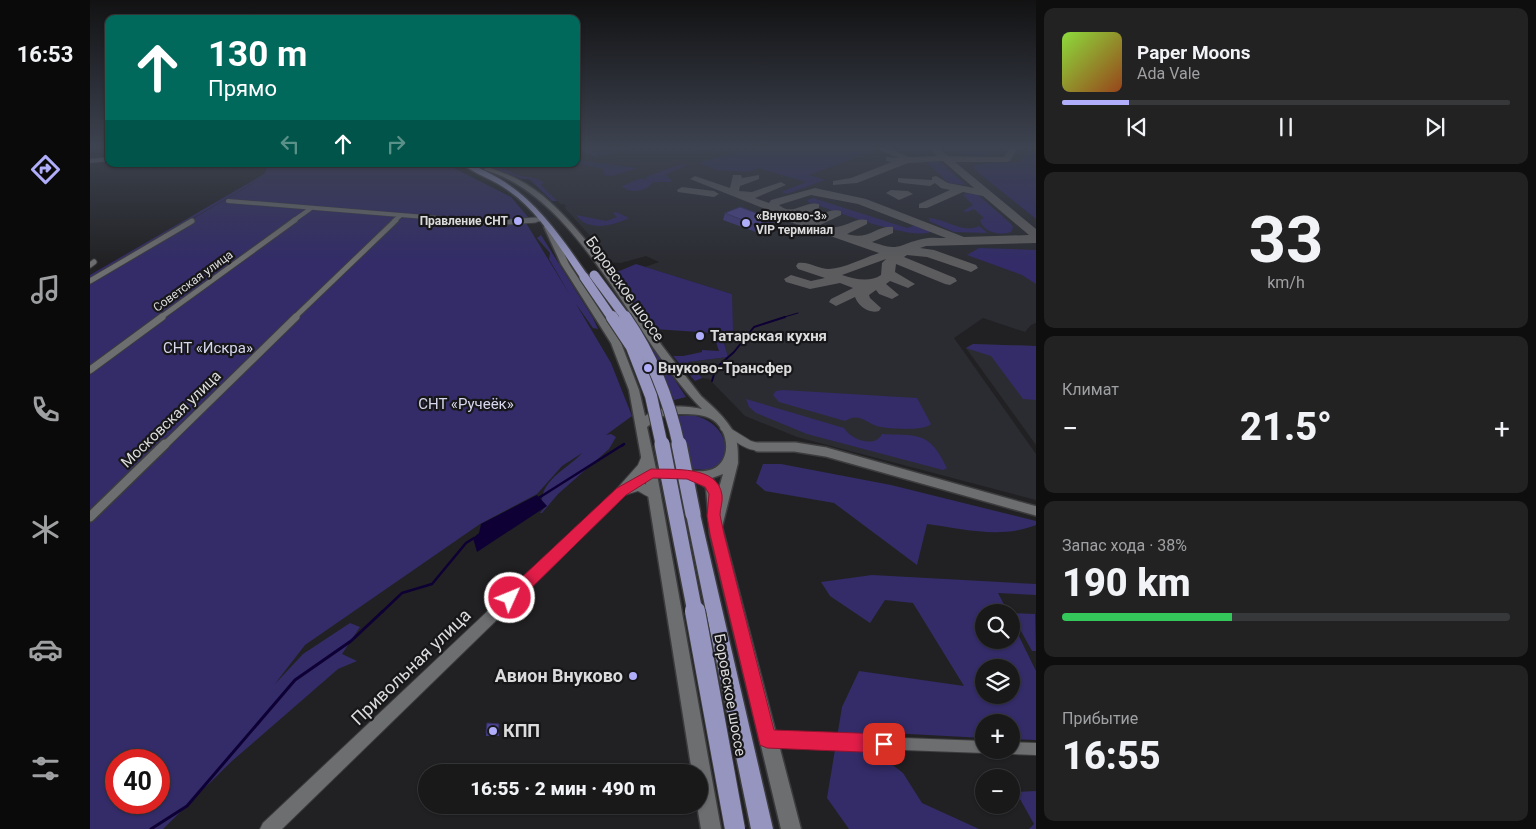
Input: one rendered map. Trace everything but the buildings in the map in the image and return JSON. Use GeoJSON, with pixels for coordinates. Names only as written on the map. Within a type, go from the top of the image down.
{"type":"FeatureCollection","features":[{"type":"Feature","properties":{"kind":"main road","name":"Боровское шоссе"},"geometry":{"type":"LineString","coordinates":[[503,186],[518,194],[542,219],[640,339],[655,369],[664,394],[681,461],[762,829]]}},
{"type":"Feature","properties":{"kind":"main road","name":"Боровское шоссе"},"geometry":{"type":"LineString","coordinates":[[516,186],[538,203],[589,276],[627,338],[649,387],[675,506],[736,829]]}},
{"type":"Feature","properties":{"kind":"main road"},"geometry":{"type":"LineString","coordinates":[[525,186],[548,204],[604,271],[686,385],[724,428],[732,443],[731,458],[716,526]]}},
{"type":"Feature","properties":{"kind":"main road"},"geometry":{"type":"LineString","coordinates":[[548,227],[565,264],[619,350],[634,390],[655,495],[710,829]]}},
{"type":"Feature","properties":{"kind":"main road"},"geometry":{"type":"LineString","coordinates":[[681,411],[688,407],[690,402],[686,385]]}},
{"type":"Feature","properties":{"kind":"main road"},"geometry":{"type":"LineString","coordinates":[[641,427],[652,415],[681,411],[696,411],[714,417]]}},
{"type":"Feature","properties":{"kind":"main road"},"geometry":{"type":"LineString","coordinates":[[650,469],[671,474],[718,472],[727,466],[731,458]]}},
{"type":"Feature","properties":{"kind":"main road"},"geometry":{"type":"LineString","coordinates":[[687,474],[704,480],[712,486],[716,496],[714,516],[716,526],[767,739],[791,829]]}},
{"type":"Feature","properties":{"kind":"street"},"geometry":{"type":"LineString","coordinates":[[228,202],[400,216],[519,223],[542,219]]}},
{"type":"Feature","properties":{"kind":"street","name":"Советская улица"},"geometry":{"type":"LineString","coordinates":[[90,370],[310,209]]}},
{"type":"Feature","properties":{"kind":"street","name":"Московская улица"},"geometry":{"type":"LineString","coordinates":[[90,517],[400,216]]}},
{"type":"Feature","properties":{"kind":"street"},"geometry":{"type":"LineString","coordinates":[[90,281],[192,221]]}},
{"type":"Feature","properties":{"kind":"street"},"geometry":{"type":"LineString","coordinates":[[724,428],[747,444],[758,447]]}},
{"type":"Feature","properties":{"kind":"street"},"geometry":{"type":"LineString","coordinates":[[731,458],[740,451],[758,447],[802,448],[826,452],[1036,511]]}},
{"type":"Feature","properties":{"kind":"street"},"geometry":{"type":"LineString","coordinates":[[622,491],[643,467],[647,450]]}},
{"type":"Feature","properties":{"kind":"street"},"geometry":{"type":"LineString","coordinates":[[622,491],[650,469]]}},
{"type":"Feature","properties":{"kind":"street"},"geometry":{"type":"LineString","coordinates":[[622,491],[639,486],[655,495]]}},
{"type":"Feature","properties":{"kind":"street","name":"Привольная улица"},"geometry":{"type":"LineString","coordinates":[[269,829],[622,491]]}},
{"type":"Feature","properties":{"kind":"street"},"geometry":{"type":"LineString","coordinates":[[767,739],[975,747]]}},
{"type":"Feature","properties":{"kind":"street"},"geometry":{"type":"LineString","coordinates":[[1020,748],[1036,749]]}},
{"type":"Feature","properties":{"kind":"shaded area"},"geometry":{"type":"Polygon","coordinates":[[[538,186],[1036,186],[1036,323],[1031,325],[1025,332],[983,318],[954,338],[1036,454],[1036,500],[797,437],[745,416],[709,379],[702,378],[688,362],[728,357],[721,331],[732,332],[732,294],[645,267],[659,262],[646,256],[621,263],[606,262],[588,241],[592,238],[564,207],[567,207],[538,186]]]}},
{"type":"Feature","properties":{"kind":"shaded area"},"geometry":{"type":"Polygon","coordinates":[[[973,344],[1036,346],[1036,445],[966,348],[973,344]]]}},
{"type":"Feature","properties":{"kind":"shaded area"},"geometry":{"type":"Polygon","coordinates":[[[537,495],[547,506],[477,552],[473,538],[479,533],[481,524],[537,495]]]}},
{"type":"Feature","properties":{"kind":"green space"},"geometry":{"type":"Polygon","coordinates":[[[244,186],[249,186],[90,278],[90,275],[244,186]]]}},
{"type":"Feature","properties":{"kind":"green space"},"geometry":{"type":"Polygon","coordinates":[[[249,186],[489,186],[511,197],[528,217],[522,223],[526,223],[570,295],[549,259],[550,253],[537,238],[541,235],[593,318],[598,329],[593,328],[576,304],[611,363],[632,416],[606,435],[611,434],[616,437],[609,449],[558,494],[542,513],[540,513],[546,506],[542,501],[543,493],[551,480],[582,453],[562,466],[537,494],[480,524],[305,645],[274,685],[303,654],[350,623],[360,627],[342,654],[357,661],[338,669],[232,761],[163,829],[90,829],[90,279],[249,186]]]}},
{"type":"Feature","properties":{"kind":"green space"},"geometry":{"type":"Polygon","coordinates":[[[536,186],[542,186],[557,201],[552,201],[536,186]]]}},
{"type":"Feature","properties":{"kind":"green space"},"geometry":{"type":"Polygon","coordinates":[[[622,186],[649,186],[638,191],[625,189],[622,186]]]}},
{"type":"Feature","properties":{"kind":"green space"},"geometry":{"type":"Polygon","coordinates":[[[797,186],[810,186],[787,194],[781,192],[797,186]]]}},
{"type":"Feature","properties":{"kind":"green space"},"geometry":{"type":"Polygon","coordinates":[[[995,186],[1036,186],[1036,219],[995,186]]]}},
{"type":"Feature","properties":{"kind":"green space"},"geometry":{"type":"Polygon","coordinates":[[[968,193],[977,194],[1011,224],[1013,227],[1011,232],[1002,234],[989,231],[980,220],[984,218],[974,209],[967,212],[963,211],[973,205],[963,195],[968,193]]]}},
{"type":"Feature","properties":{"kind":"green space"},"geometry":{"type":"Polygon","coordinates":[[[813,198],[907,228],[916,225],[933,230],[925,233],[911,233],[873,224],[808,202],[808,200],[813,198]]]}},
{"type":"Feature","properties":{"kind":"green space"},"geometry":{"type":"Polygon","coordinates":[[[616,212],[629,218],[608,225],[594,226],[587,224],[576,215],[606,221],[617,217],[613,213],[616,212]]]}},
{"type":"Feature","properties":{"kind":"green space"},"geometry":{"type":"Polygon","coordinates":[[[929,218],[967,228],[979,226],[988,233],[954,232],[929,221],[929,218]]]}},
{"type":"Feature","properties":{"kind":"green space"},"geometry":{"type":"Polygon","coordinates":[[[979,248],[1036,250],[1036,284],[1022,275],[967,255],[979,248]]]}},
{"type":"Feature","properties":{"kind":"green space"},"geometry":{"type":"Polygon","coordinates":[[[636,264],[732,294],[733,332],[721,332],[728,357],[688,362],[702,378],[695,381],[673,356],[683,356],[702,352],[702,350],[719,351],[713,333],[654,329],[615,277],[617,272],[636,264]]]}},
{"type":"Feature","properties":{"kind":"green space"},"geometry":{"type":"Polygon","coordinates":[[[973,344],[1036,346],[1036,400],[1023,399],[991,356],[966,348],[973,344]]]}},
{"type":"Feature","properties":{"kind":"green space"},"geometry":{"type":"Polygon","coordinates":[[[651,347],[653,347],[686,397],[674,400],[651,347]]]}},
{"type":"Feature","properties":{"kind":"green space"},"geometry":{"type":"Polygon","coordinates":[[[776,391],[917,398],[931,424],[922,428],[900,429],[876,426],[855,417],[845,421],[779,402],[773,395],[776,391]]]}},
{"type":"Feature","properties":{"kind":"green space"},"geometry":{"type":"Polygon","coordinates":[[[746,399],[844,428],[851,436],[863,441],[874,441],[882,434],[922,438],[934,447],[947,468],[943,470],[807,434],[756,413],[749,407],[746,399]]]}},
{"type":"Feature","properties":{"kind":"green space"},"geometry":{"type":"Polygon","coordinates":[[[692,415],[714,425],[723,437],[725,453],[723,461],[710,470],[691,469],[678,416],[692,415]]]}},
{"type":"Feature","properties":{"kind":"green space"},"geometry":{"type":"Polygon","coordinates":[[[763,464],[781,464],[891,485],[1036,521],[1036,525],[1009,531],[982,532],[927,524],[917,565],[834,503],[765,491],[756,483],[763,464]]]}},
{"type":"Feature","properties":{"kind":"green space"},"geometry":{"type":"Polygon","coordinates":[[[872,575],[1036,584],[1036,595],[998,593],[1004,604],[975,604],[975,649],[1020,649],[1020,638],[1036,671],[1036,740],[1020,739],[1020,714],[975,714],[975,738],[890,733],[877,753],[903,773],[922,803],[979,829],[849,829],[827,798],[842,707],[859,671],[964,686],[913,603],[885,600],[870,623],[830,596],[821,582],[872,575]]]}},
{"type":"Feature","properties":{"kind":"green space"},"geometry":{"type":"Polygon","coordinates":[[[1020,613],[1035,614],[1036,651],[1032,651],[1020,629],[1020,613]]]}},
{"type":"Feature","properties":{"kind":"green space"},"geometry":{"type":"Polygon","coordinates":[[[1036,791],[1036,829],[1029,829],[1034,824],[1020,799],[1020,792],[1036,791]]]}},
{"type":"Feature","properties":{"kind":"waterway"},"geometry":{"type":"LineString","coordinates":[[781,318],[798,313]]}},
{"type":"Feature","properties":{"kind":"waterway"},"geometry":{"type":"LineString","coordinates":[[712,381],[716,368],[734,352],[754,327],[785,317]]}},
{"type":"Feature","properties":{"kind":"waterway"},"geometry":{"type":"LineString","coordinates":[[537,499],[624,444],[622,446]]}},
{"type":"Feature","properties":{"kind":"waterway"},"geometry":{"type":"LineString","coordinates":[[382,612],[402,593],[432,584],[466,543],[474,538]]}},
{"type":"Feature","properties":{"kind":"waterway"},"geometry":{"type":"LineString","coordinates":[[151,829],[187,806],[295,680],[351,641],[383,611]]}},
{"type":"Feature","properties":{"kind":"taxiway"},"geometry":{"type":"LineString","coordinates":[[713,186],[776,209]]}},
{"type":"Feature","properties":{"kind":"taxiway"},"geometry":{"type":"LineString","coordinates":[[735,186],[734,192],[736,194],[753,195],[779,186]]}},
{"type":"Feature","properties":{"kind":"taxiway"},"geometry":{"type":"LineString","coordinates":[[945,186],[986,193]]}},
{"type":"Feature","properties":{"kind":"taxiway"},"geometry":{"type":"LineString","coordinates":[[978,186],[1036,235]]}},
{"type":"Feature","properties":{"kind":"taxiway"},"geometry":{"type":"LineString","coordinates":[[923,206],[961,189]]}},
{"type":"Feature","properties":{"kind":"taxiway"},"geometry":{"type":"LineString","coordinates":[[682,190],[714,194]]}},
{"type":"Feature","properties":{"kind":"taxiway"},"geometry":{"type":"LineString","coordinates":[[805,192],[811,192]]}},
{"type":"Feature","properties":{"kind":"taxiway"},"geometry":{"type":"LineString","coordinates":[[776,209],[773,206],[775,202],[811,192]]}},
{"type":"Feature","properties":{"kind":"taxiway"},"geometry":{"type":"LineString","coordinates":[[811,192],[822,192],[862,201],[958,238]]}},
{"type":"Feature","properties":{"kind":"taxiway"},"geometry":{"type":"LineString","coordinates":[[899,197],[891,193],[908,194]]}},
{"type":"Feature","properties":{"kind":"taxiway"},"geometry":{"type":"LineString","coordinates":[[782,213],[794,214],[815,206]]}},
{"type":"Feature","properties":{"kind":"taxiway"},"geometry":{"type":"LineString","coordinates":[[776,209],[782,213]]}},
{"type":"Feature","properties":{"kind":"taxiway"},"geometry":{"type":"LineString","coordinates":[[782,213],[774,213],[889,252],[904,251]]}},
{"type":"Feature","properties":{"kind":"taxiway"},"geometry":{"type":"LineString","coordinates":[[782,213],[785,216]]}},
{"type":"Feature","properties":{"kind":"taxiway"},"geometry":{"type":"LineString","coordinates":[[802,222],[817,222],[837,213]]}},
{"type":"Feature","properties":{"kind":"taxiway"},"geometry":{"type":"LineString","coordinates":[[828,231],[843,231],[863,222]]}},
{"type":"Feature","properties":{"kind":"taxiway"},"geometry":{"type":"LineString","coordinates":[[854,240],[867,240],[889,230]]}},
{"type":"Feature","properties":{"kind":"taxiway"},"geometry":{"type":"LineString","coordinates":[[904,251],[924,242],[1036,239]]}},
{"type":"Feature","properties":{"kind":"taxiway"},"geometry":{"type":"LineString","coordinates":[[895,258],[904,251]]}},
{"type":"Feature","properties":{"kind":"taxiway"},"geometry":{"type":"LineString","coordinates":[[904,251],[929,253],[971,268]]}},
{"type":"Feature","properties":{"kind":"taxiway"},"geometry":{"type":"LineString","coordinates":[[821,272],[846,270],[889,255]]}},
{"type":"Feature","properties":{"kind":"taxiway"},"geometry":{"type":"LineString","coordinates":[[889,255],[895,258]]}},
{"type":"Feature","properties":{"kind":"taxiway"},"geometry":{"type":"LineString","coordinates":[[880,282],[888,277],[889,263],[895,258]]}},
{"type":"Feature","properties":{"kind":"taxiway"},"geometry":{"type":"LineString","coordinates":[[895,258],[910,266],[950,281]]}},
{"type":"Feature","properties":{"kind":"taxiway"},"geometry":{"type":"LineString","coordinates":[[803,266],[821,272]]}},
{"type":"Feature","properties":{"kind":"taxiway"},"geometry":{"type":"LineString","coordinates":[[821,272],[855,284],[877,283]]}},
{"type":"Feature","properties":{"kind":"taxiway"},"geometry":{"type":"LineString","coordinates":[[889,274],[908,284]]}},
{"type":"Feature","properties":{"kind":"taxiway"},"geometry":{"type":"LineString","coordinates":[[791,279],[810,285],[837,280]]}},
{"type":"Feature","properties":{"kind":"taxiway"},"geometry":{"type":"LineString","coordinates":[[874,308],[863,300],[862,293],[880,282]]}},
{"type":"Feature","properties":{"kind":"taxiway"},"geometry":{"type":"LineString","coordinates":[[880,282],[879,283],[884,291],[892,295]]}},
{"type":"Feature","properties":{"kind":"taxiway"},"geometry":{"type":"LineString","coordinates":[[836,302],[853,292],[870,288]]}},
{"type":"Feature","properties":{"kind":"place","name":"Правление СНТ"},"geometry":{"type":"Point","coordinates":[518,221]}},
{"type":"Feature","properties":{"kind":"place","name":"«Внуково-3» VIP терминал"},"geometry":{"type":"Point","coordinates":[746,223]}},
{"type":"Feature","properties":{"kind":"place","name":"Татарская кухня"},"geometry":{"type":"Point","coordinates":[700,336]}},
{"type":"Feature","properties":{"kind":"place","name":"Внуково-Трансфер"},"geometry":{"type":"Point","coordinates":[648,368]}},
{"type":"Feature","properties":{"kind":"place","name":"Авион Внуково"},"geometry":{"type":"Point","coordinates":[633,676]}},
{"type":"Feature","properties":{"kind":"place","name":"КПП"},"geometry":{"type":"Point","coordinates":[493,731]}},
{"type":"Feature","properties":{"kind":"route"},"geometry":{"type":"LineString","coordinates":[[510,598],[622,491],[656,473],[687,474],[700,478],[710,484],[716,494],[714,516],[717,534],[767,739],[884,744]]}},
{"type":"Feature","properties":{"kind":"park label","name":"СНТ «Искра»"},"geometry":{"type":"Point","coordinates":[208,348]}},
{"type":"Feature","properties":{"kind":"park label","name":"СНТ «Ручеёк»"},"geometry":{"type":"Point","coordinates":[466,404]}}]}
